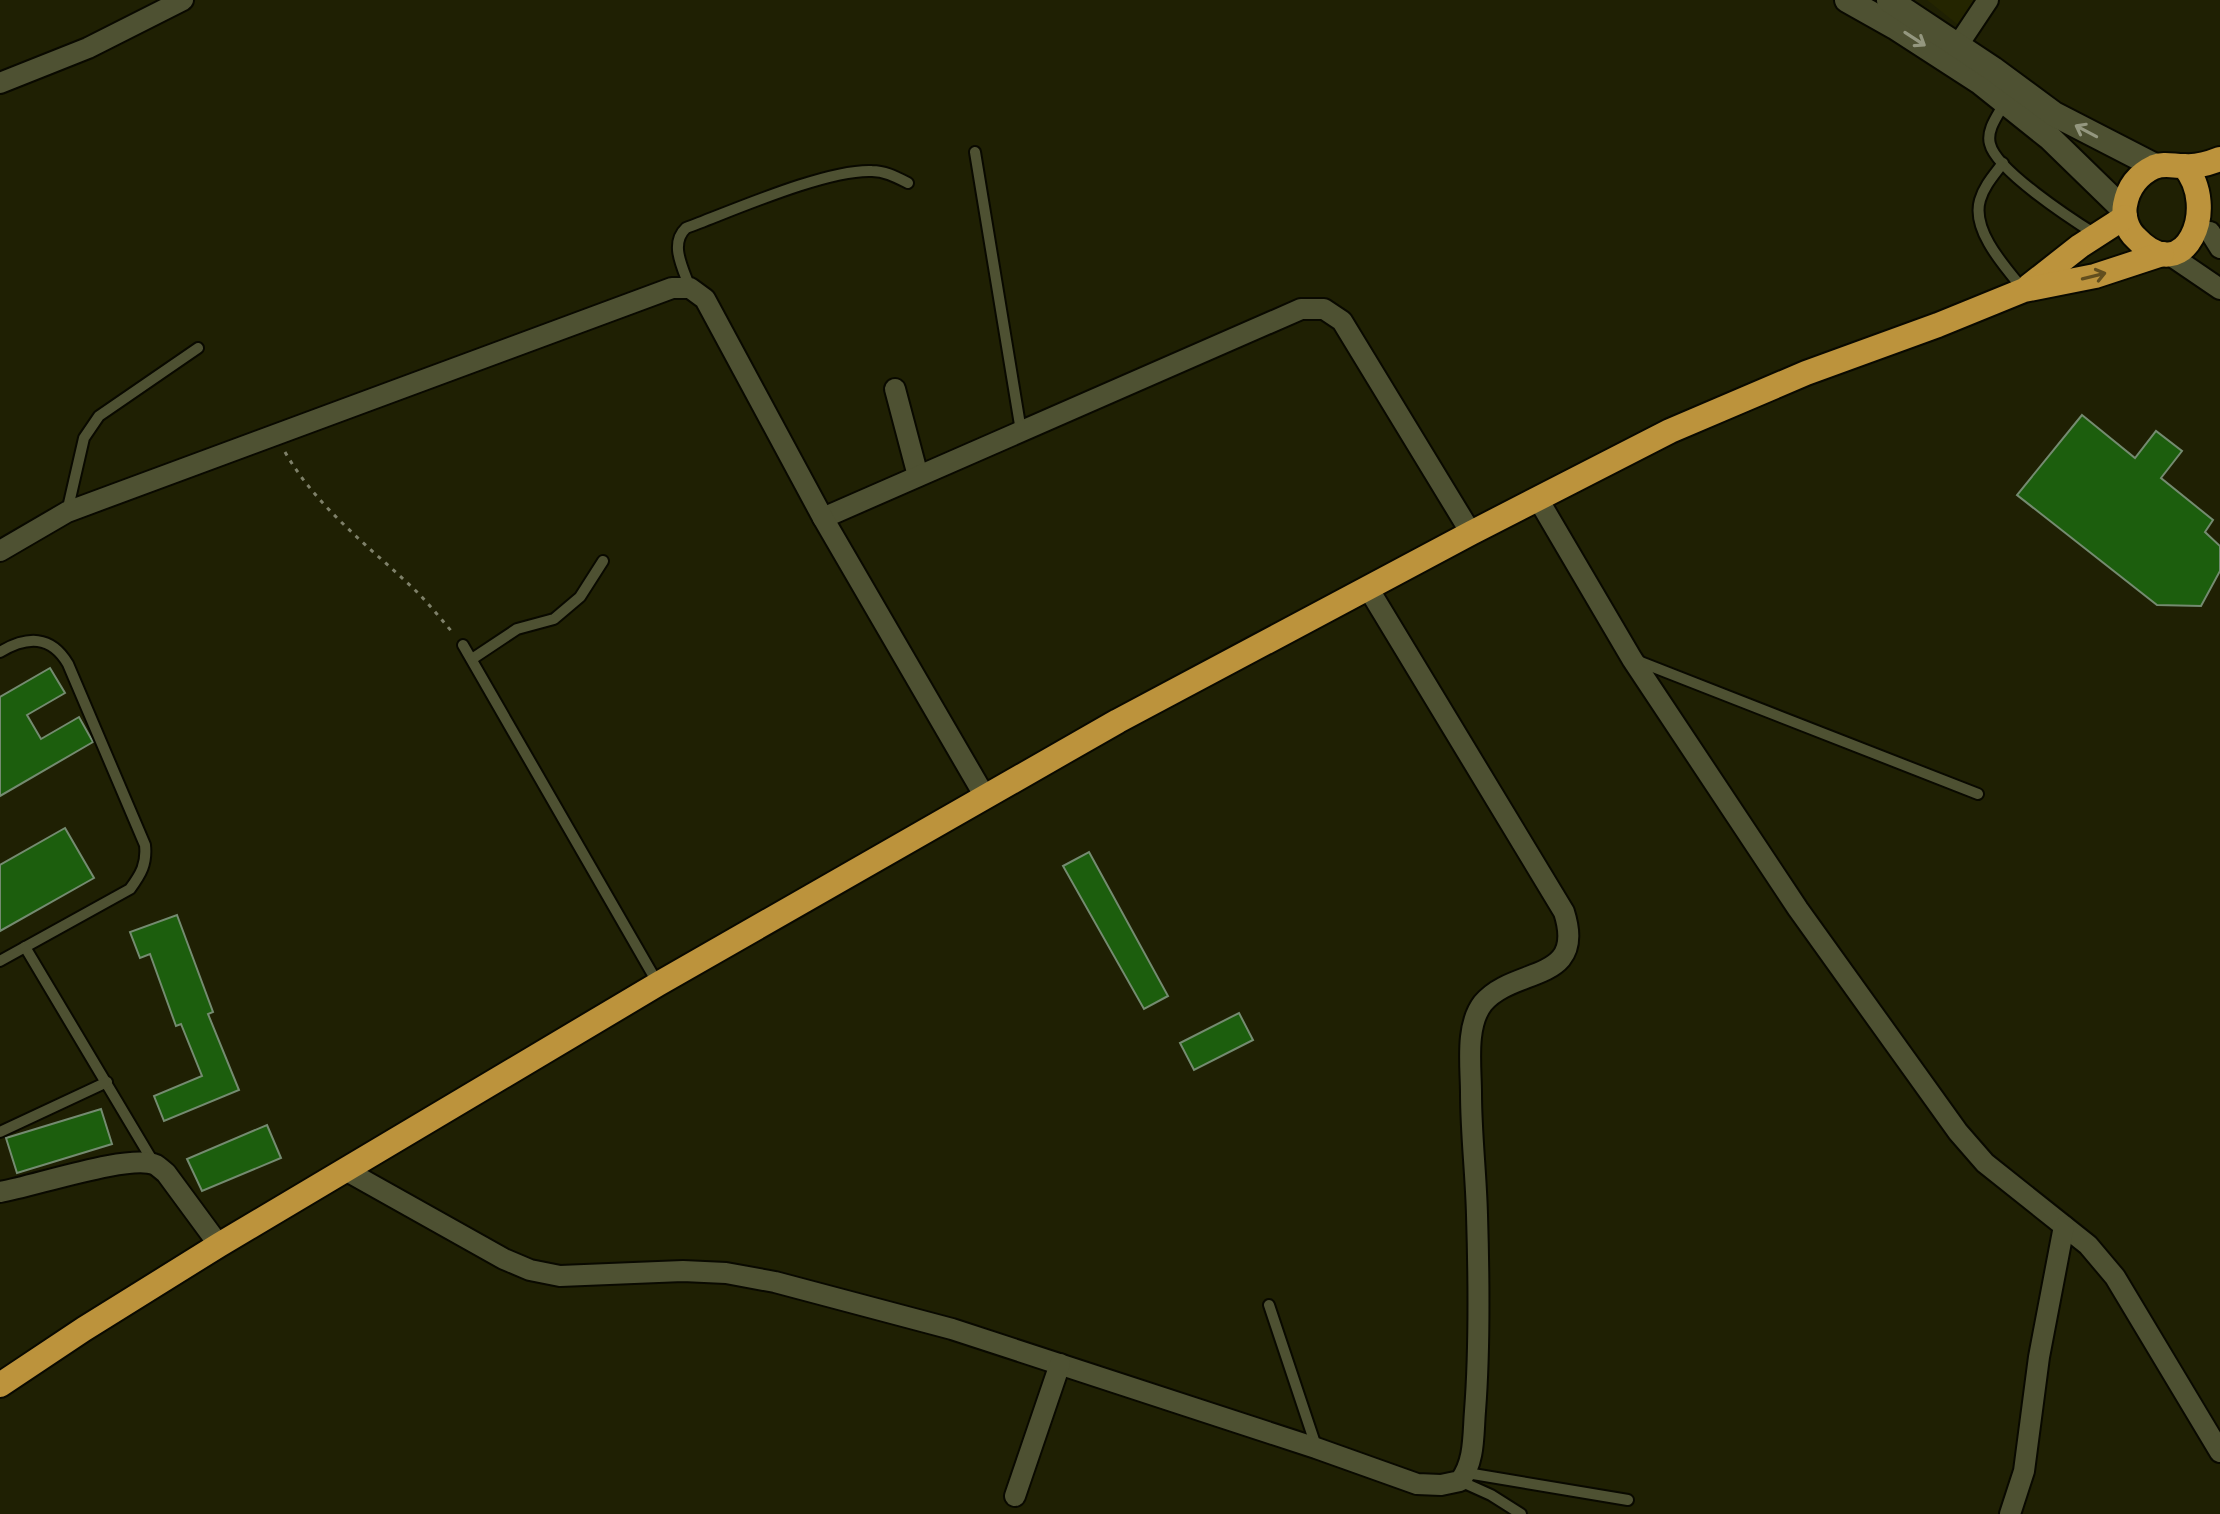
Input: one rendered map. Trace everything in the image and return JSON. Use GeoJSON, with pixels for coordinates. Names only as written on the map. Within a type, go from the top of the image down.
{"type":"FeatureCollection","features":[{"type":"Feature","properties":{"kind":"highway"},"geometry":{"type":"LineString","coordinates":[[2166,255],[2144,247],[2132,234],[2124,213],[2128,191],[2139,176],[2155,166],[2184,166],[2220,159]]}},
{"type":"Feature","properties":{"kind":"highway"},"geometry":{"type":"LineString","coordinates":[[0,1385],[219,1245],[984,795],[1471,533],[1670,431],[1806,373],[2024,290],[2095,276],[2185,252],[2216,229],[2215,204],[2210,188],[2199,175],[2184,166]]}},
{"type":"Feature","properties":{"kind":"highway"},"geometry":{"type":"LineString","coordinates":[[2024,290],[2124,213]]}},
{"type":"Feature","properties":{"kind":"street"},"geometry":{"type":"LineString","coordinates":[[0,83],[88,48],[183,0]]}},
{"type":"Feature","properties":{"kind":"street"},"geometry":{"type":"LineString","coordinates":[[1847,0],[1907,34],[2005,101],[2050,138],[2124,213]]}},
{"type":"Feature","properties":{"kind":"street"},"geometry":{"type":"LineString","coordinates":[[1889,0],[2054,114],[2155,166]]}},
{"type":"Feature","properties":{"kind":"street"},"geometry":{"type":"LineString","coordinates":[[1958,45],[1988,0]]}},
{"type":"Feature","properties":{"kind":"street"},"geometry":{"type":"LineString","coordinates":[[2166,255],[2220,289]]}},
{"type":"Feature","properties":{"kind":"street"},"geometry":{"type":"LineString","coordinates":[[0,551],[67,512],[672,288],[690,288],[705,299],[823,518],[984,795]]}},
{"type":"Feature","properties":{"kind":"street"},"geometry":{"type":"LineString","coordinates":[[823,518],[1301,309],[1324,309],[1342,321],[1471,533]]}},
{"type":"Feature","properties":{"kind":"street"},"geometry":{"type":"LineString","coordinates":[[895,389],[918,476]]}},
{"type":"Feature","properties":{"kind":"street"},"geometry":{"type":"LineString","coordinates":[[1538,499],[1632,659],[1798,909],[1958,1132],[1985,1163],[2088,1245],[2115,1277],[2220,1452]]}},
{"type":"Feature","properties":{"kind":"street"},"geometry":{"type":"LineString","coordinates":[[347,1171],[504,1259],[530,1270],[560,1276],[683,1271],[726,1273],[827,1295],[952,1329],[1417,1484],[1441,1485],[1464,1477],[1471,1459],[1478,1377],[1477,1215],[1471,1110],[1474,1021],[1483,1004],[1499,991],[1550,968],[1563,958],[1569,943],[1569,927],[1564,912],[1368,588]]}},
{"type":"Feature","properties":{"kind":"street"},"geometry":{"type":"LineString","coordinates":[[0,1192],[114,1166],[155,1165],[166,1173],[219,1245]]}},
{"type":"Feature","properties":{"kind":"street"},"geometry":{"type":"LineString","coordinates":[[2010,1514],[2024,1471],[2039,1357],[2064,1226]]}},
{"type":"Feature","properties":{"kind":"street"},"geometry":{"type":"LineString","coordinates":[[1015,1496],[1060,1364]]}},
{"type":"Feature","properties":{"kind":"lane"},"geometry":{"type":"LineString","coordinates":[[2005,101],[1990,131],[1990,146],[2003,163],[2048,204],[2096,235]]}},
{"type":"Feature","properties":{"kind":"lane"},"geometry":{"type":"LineString","coordinates":[[975,152],[1021,431]]}},
{"type":"Feature","properties":{"kind":"lane"},"geometry":{"type":"LineString","coordinates":[[2003,163],[1986,185],[1978,204],[1988,243],[2024,290]]}},
{"type":"Feature","properties":{"kind":"lane"},"geometry":{"type":"LineString","coordinates":[[690,288],[677,246],[678,235],[686,228],[811,183],[844,175],[870,171],[889,173],[908,183]]}},
{"type":"Feature","properties":{"kind":"lane"},"geometry":{"type":"LineString","coordinates":[[67,512],[84,438],[99,416],[198,348]]}},
{"type":"Feature","properties":{"kind":"lane"},"geometry":{"type":"LineString","coordinates":[[472,659],[517,629],[554,619],[580,597],[603,561]]}},
{"type":"Feature","properties":{"kind":"lane"},"geometry":{"type":"LineString","coordinates":[[0,652],[29,641],[46,642],[60,649],[145,845],[146,858],[142,873],[130,889],[0,961]]}},
{"type":"Feature","properties":{"kind":"lane"},"geometry":{"type":"LineString","coordinates":[[463,645],[658,984]]}},
{"type":"Feature","properties":{"kind":"lane"},"geometry":{"type":"LineString","coordinates":[[1632,659],[1978,794]]}},
{"type":"Feature","properties":{"kind":"lane"},"geometry":{"type":"LineString","coordinates":[[25,947],[155,1165]]}},
{"type":"Feature","properties":{"kind":"lane"},"geometry":{"type":"LineString","coordinates":[[0,1132],[107,1082]]}},
{"type":"Feature","properties":{"kind":"lane"},"geometry":{"type":"LineString","coordinates":[[1269,1305],[1316,1448]]}},
{"type":"Feature","properties":{"kind":"lane"},"geometry":{"type":"LineString","coordinates":[[1464,1477],[1628,1500]]}},
{"type":"Feature","properties":{"kind":"lane"},"geometry":{"type":"LineString","coordinates":[[1464,1477],[1521,1514]]}},
{"type":"Feature","properties":{"kind":"path"},"geometry":{"type":"LineString","coordinates":[[276,436],[299,477],[320,501],[419,594],[463,645]]}},
{"type":"Feature","properties":{"kind":"shaded area"},"geometry":{"type":"Polygon","coordinates":[[[1927,0],[1981,0],[1961,27],[1927,0]]]}},
{"type":"Feature","properties":{"kind":"building"},"geometry":{"type":"Polygon","coordinates":[[[2082,415],[2135,458],[2156,431],[2182,451],[2161,478],[2213,520],[2205,532],[2220,546],[2220,571],[2201,606],[2157,605],[2017,495],[2082,415]]]}},
{"type":"Feature","properties":{"kind":"building"},"geometry":{"type":"Polygon","coordinates":[[[50,668],[65,693],[27,715],[41,739],[79,717],[93,742],[0,796],[0,697],[50,668]]]}},
{"type":"Feature","properties":{"kind":"building"},"geometry":{"type":"Polygon","coordinates":[[[65,828],[94,878],[0,931],[0,865],[65,828]]]}},
{"type":"Feature","properties":{"kind":"building"},"geometry":{"type":"Polygon","coordinates":[[[1089,852],[1168,996],[1144,1009],[1063,866],[1089,852]]]}},
{"type":"Feature","properties":{"kind":"building"},"geometry":{"type":"Polygon","coordinates":[[[177,915],[213,1012],[208,1014],[239,1090],[164,1121],[154,1096],[202,1076],[181,1024],[176,1026],[150,954],[140,958],[130,932],[177,915]]]}},
{"type":"Feature","properties":{"kind":"building"},"geometry":{"type":"Polygon","coordinates":[[[1239,1013],[1253,1040],[1194,1070],[1180,1043],[1239,1013]]]}},
{"type":"Feature","properties":{"kind":"building"},"geometry":{"type":"Polygon","coordinates":[[[101,1109],[112,1144],[17,1173],[6,1138],[101,1109]]]}},
{"type":"Feature","properties":{"kind":"building"},"geometry":{"type":"Polygon","coordinates":[[[267,1125],[281,1158],[202,1191],[187,1159],[267,1125]]]}}]}
